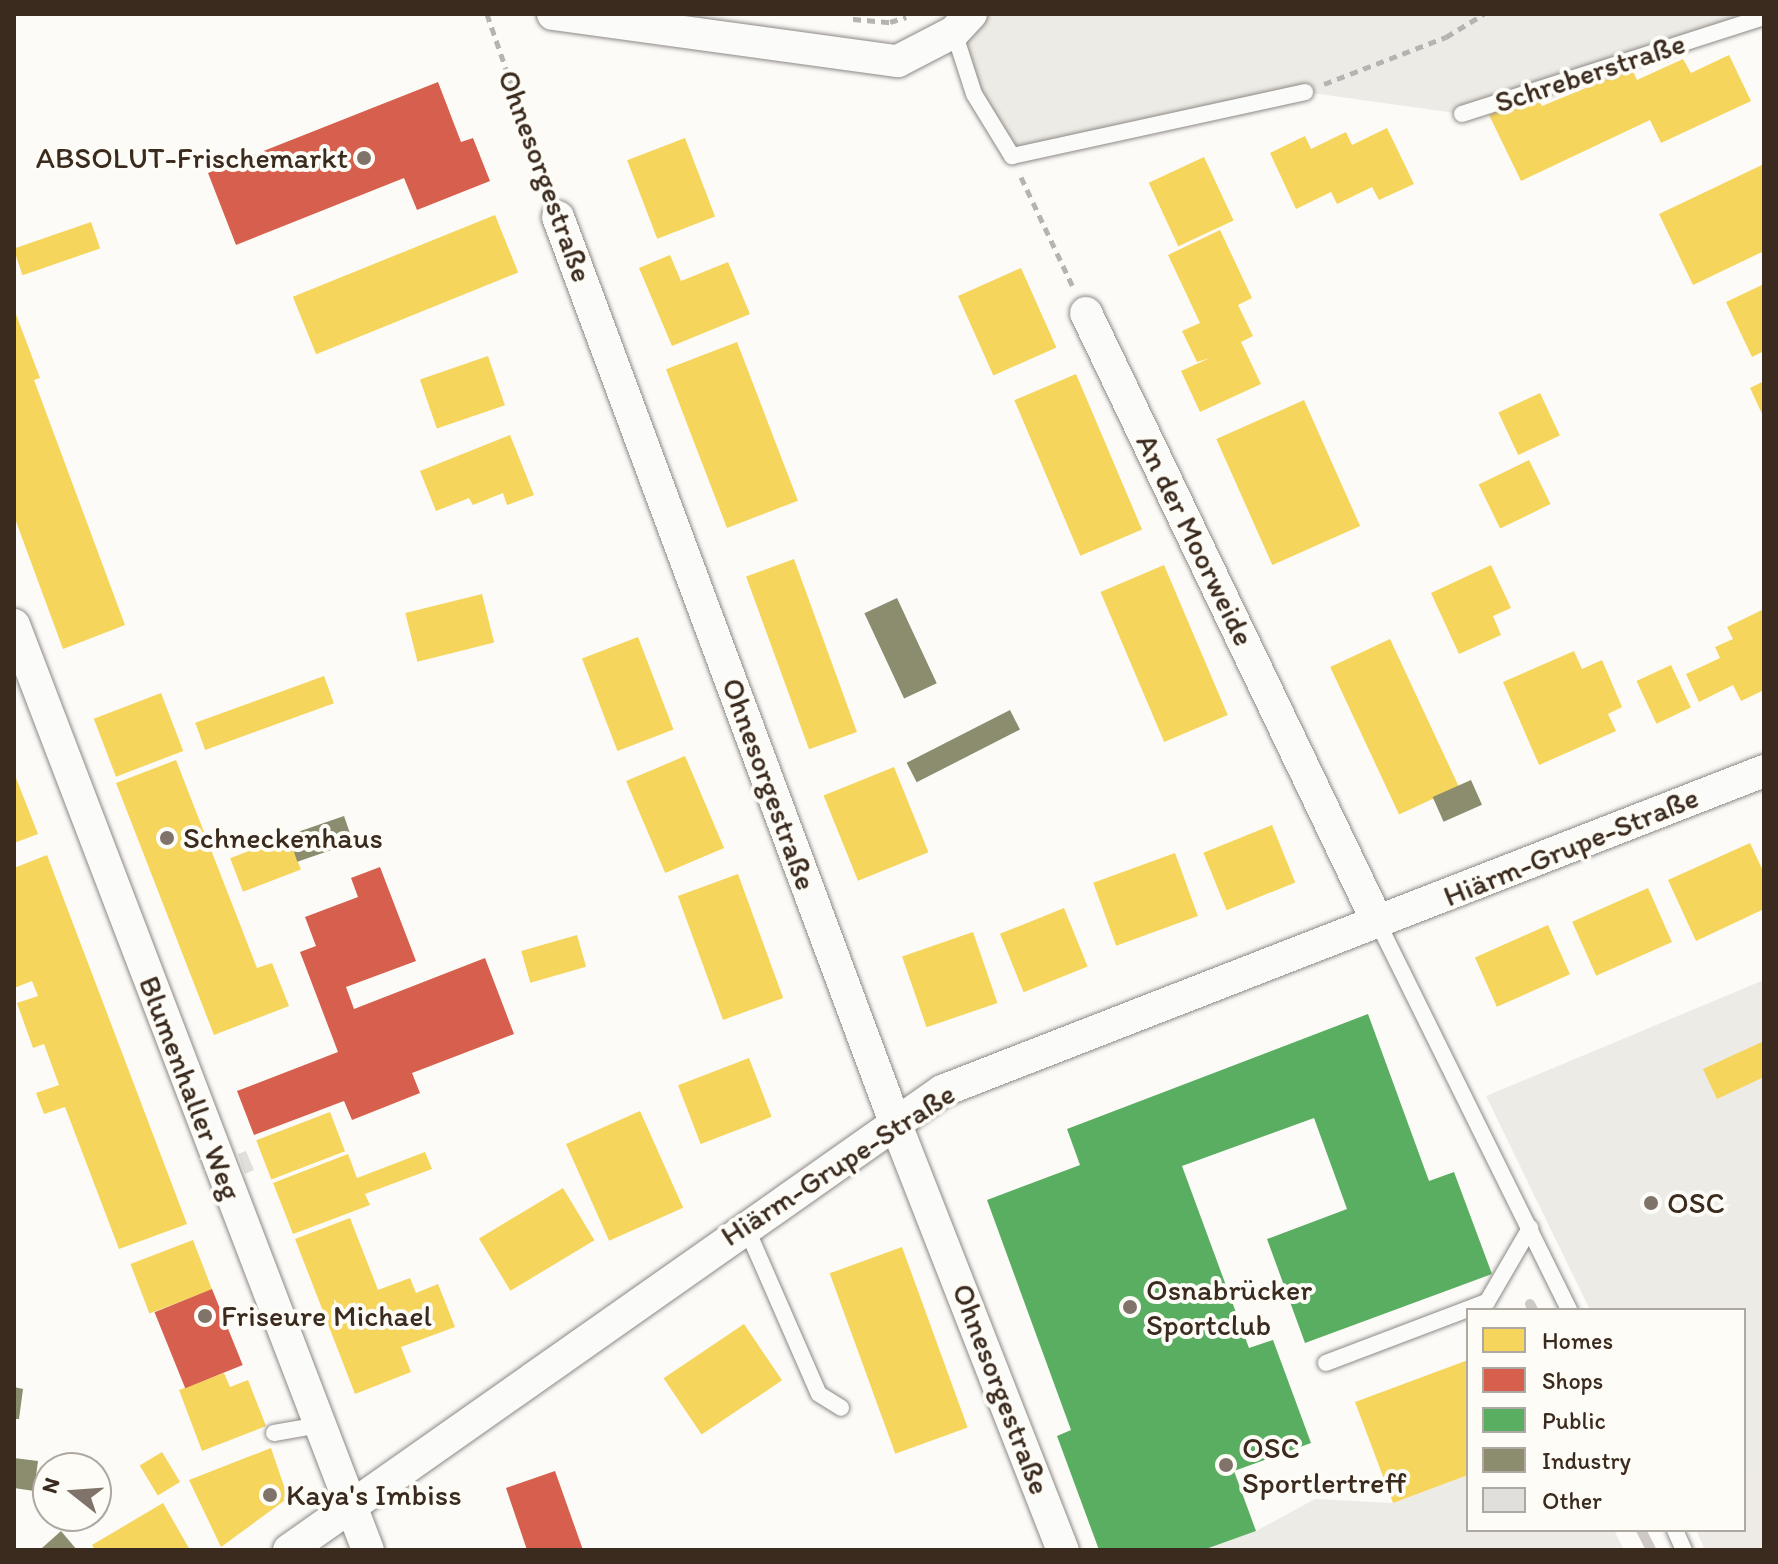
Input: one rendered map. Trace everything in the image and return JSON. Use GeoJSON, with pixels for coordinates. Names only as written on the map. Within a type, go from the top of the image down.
{"type":"FeatureCollection","features":[{"type":"Feature","properties":{"kind":"street"},"geometry":{"type":"LineString","coordinates":[[553,14],[898,61],[963,23]]}},
{"type":"Feature","properties":{"kind":"street","name":"Ohnesorgestraße"},"geometry":{"type":"LineString","coordinates":[[558,217],[895,1122],[1063,1550]]}},
{"type":"Feature","properties":{"kind":"street","name":"An der Moorweide"},"geometry":{"type":"LineString","coordinates":[[1086,313],[1378,923]]}},
{"type":"Feature","properties":{"kind":"street","name":"Blumenhaller Weg"},"geometry":{"type":"LineString","coordinates":[[14,625],[368,1550]]}},
{"type":"Feature","properties":{"kind":"street","name":"Hiärm-Grupe-Straße"},"geometry":{"type":"LineString","coordinates":[[289,1550],[745,1225],[942,1091],[1764,771]]}},
{"type":"Feature","properties":{"kind":"lane","name":"Schreberstraße"},"geometry":{"type":"LineString","coordinates":[[1462,114],[1764,17]]}},
{"type":"Feature","properties":{"kind":"lane"},"geometry":{"type":"LineString","coordinates":[[963,23],[974,94],[1012,156],[1305,92]]}},
{"type":"Feature","properties":{"kind":"lane"},"geometry":{"type":"LineString","coordinates":[[1378,923],[1568,1308]]}},
{"type":"Feature","properties":{"kind":"lane"},"geometry":{"type":"LineString","coordinates":[[745,1225],[819,1394],[841,1408]]}},
{"type":"Feature","properties":{"kind":"lane"},"geometry":{"type":"LineString","coordinates":[[1488,1306],[1530,1228]]}},
{"type":"Feature","properties":{"kind":"lane"},"geometry":{"type":"LineString","coordinates":[[1326,1363],[1466,1314]]}},
{"type":"Feature","properties":{"kind":"lane"},"geometry":{"type":"LineString","coordinates":[[274,1433],[320,1425]]}},
{"type":"Feature","properties":{"kind":"path","name":"Ohnesorgestraße"},"geometry":{"type":"LineString","coordinates":[[487,14],[558,217]]}},
{"type":"Feature","properties":{"kind":"path"},"geometry":{"type":"LineString","coordinates":[[849,18],[890,22],[915,14]]}},
{"type":"Feature","properties":{"kind":"path"},"geometry":{"type":"LineString","coordinates":[[1305,92],[1446,37],[1484,14]]}},
{"type":"Feature","properties":{"kind":"path"},"geometry":{"type":"LineString","coordinates":[[1012,156],[1086,313]]}},
{"type":"Feature","properties":{"kind":"shaded area"},"geometry":{"type":"Polygon","coordinates":[[[971,14],[1764,14],[1462,114],[1305,92],[1012,156],[954,32],[971,14]]]}},
{"type":"Feature","properties":{"kind":"shaded area","name":"OSC"},"geometry":{"type":"Polygon","coordinates":[[[1764,980],[1764,1464],[1746,1472],[1746,1308],[1589,1308],[1486,1096],[1764,980]]]}},
{"type":"Feature","properties":{"kind":"shaded area"},"geometry":{"type":"Polygon","coordinates":[[[1764,1464],[1764,1550],[1705,1550],[1697,1532],[1746,1532],[1746,1472],[1764,1464]]]}},
{"type":"Feature","properties":{"kind":"shaded area"},"geometry":{"type":"Polygon","coordinates":[[[1466,1476],[1466,1532],[1615,1532],[1624,1550],[1203,1550],[1256,1531],[1315,1499],[1393,1503],[1466,1476]]]}},
{"type":"Feature","properties":{"kind":"building: Homes"},"geometry":{"type":"Polygon","coordinates":[[[1729,55],[1751,101],[1661,143],[1650,120],[1521,181],[1489,115],[1536,94],[1542,106],[1632,69],[1637,80],[1683,59],[1691,73],[1729,55]]]}},
{"type":"Feature","properties":{"kind":"building: Homes"},"geometry":{"type":"Polygon","coordinates":[[[1387,128],[1414,184],[1379,200],[1372,187],[1337,204],[1331,192],[1296,209],[1270,153],[1305,136],[1311,149],[1346,132],[1352,145],[1387,128]]]}},
{"type":"Feature","properties":{"kind":"building: Homes"},"geometry":{"type":"Polygon","coordinates":[[[685,138],[715,216],[657,239],[627,160],[685,138]]]}},
{"type":"Feature","properties":{"kind":"building: Homes"},"geometry":{"type":"Polygon","coordinates":[[[1204,157],[1234,220],[1178,246],[1149,183],[1204,157]]]}},
{"type":"Feature","properties":{"kind":"building: Homes"},"geometry":{"type":"Polygon","coordinates":[[[1764,164],[1764,251],[1693,285],[1659,214],[1764,164]]]}},
{"type":"Feature","properties":{"kind":"building: Homes"},"geometry":{"type":"Polygon","coordinates":[[[495,215],[518,272],[316,354],[293,297],[495,215]]]}},
{"type":"Feature","properties":{"kind":"building: Homes"},"geometry":{"type":"Polygon","coordinates":[[[91,222],[100,248],[23,275],[14,249],[91,222]]]}},
{"type":"Feature","properties":{"kind":"building: Homes"},"geometry":{"type":"Polygon","coordinates":[[[1220,230],[1252,298],[1238,305],[1253,336],[1241,342],[1261,384],[1200,412],[1181,371],[1210,358],[1197,362],[1182,331],[1200,323],[1168,255],[1220,230]]]}},
{"type":"Feature","properties":{"kind":"building: Homes"},"geometry":{"type":"Polygon","coordinates":[[[670,255],[681,281],[728,262],[750,314],[672,346],[639,268],[670,255]]]}},
{"type":"Feature","properties":{"kind":"building: Homes"},"geometry":{"type":"Polygon","coordinates":[[[1021,268],[1056,347],[993,376],[958,296],[1021,268]]]}},
{"type":"Feature","properties":{"kind":"building: Homes"},"geometry":{"type":"Polygon","coordinates":[[[1764,284],[1764,351],[1752,357],[1726,302],[1764,284]]]}},
{"type":"Feature","properties":{"kind":"building: Homes"},"geometry":{"type":"Polygon","coordinates":[[[14,309],[40,378],[34,380],[125,625],[63,649],[14,516],[14,309]]]}},
{"type":"Feature","properties":{"kind":"building: Homes"},"geometry":{"type":"Polygon","coordinates":[[[737,342],[798,501],[727,528],[666,369],[737,342]]]}},
{"type":"Feature","properties":{"kind":"building: Homes"},"geometry":{"type":"Polygon","coordinates":[[[488,356],[505,405],[437,429],[420,379],[488,356]]]}},
{"type":"Feature","properties":{"kind":"building: Homes"},"geometry":{"type":"Polygon","coordinates":[[[1076,374],[1142,530],[1080,556],[1014,400],[1076,374]]]}},
{"type":"Feature","properties":{"kind":"building: Homes"},"geometry":{"type":"Polygon","coordinates":[[[1764,381],[1764,418],[1750,388],[1764,381]]]}},
{"type":"Feature","properties":{"kind":"building: Homes"},"geometry":{"type":"Polygon","coordinates":[[[1540,393],[1560,436],[1518,455],[1498,412],[1540,393]]]}},
{"type":"Feature","properties":{"kind":"building: Homes"},"geometry":{"type":"Polygon","coordinates":[[[1304,400],[1360,526],[1272,565],[1216,439],[1304,400]]]}},
{"type":"Feature","properties":{"kind":"building: Homes"},"geometry":{"type":"Polygon","coordinates":[[[510,435],[534,495],[507,505],[503,493],[473,505],[469,498],[436,511],[420,471],[510,435]]]}},
{"type":"Feature","properties":{"kind":"building: Homes"},"geometry":{"type":"Polygon","coordinates":[[[1529,460],[1550,504],[1500,529],[1479,485],[1529,460]]]}},
{"type":"Feature","properties":{"kind":"building: Homes"},"geometry":{"type":"Polygon","coordinates":[[[794,559],[857,732],[809,749],[746,576],[794,559]]]}},
{"type":"Feature","properties":{"kind":"building: Homes"},"geometry":{"type":"Polygon","coordinates":[[[1164,565],[1228,715],[1164,742],[1100,592],[1164,565]]]}},
{"type":"Feature","properties":{"kind":"building: Homes"},"geometry":{"type":"Polygon","coordinates":[[[1491,565],[1511,608],[1493,616],[1501,635],[1459,654],[1431,593],[1491,565]]]}},
{"type":"Feature","properties":{"kind":"building: Homes"},"geometry":{"type":"Polygon","coordinates":[[[482,594],[494,643],[417,662],[405,613],[482,594]]]}},
{"type":"Feature","properties":{"kind":"building: Homes"},"geometry":{"type":"Polygon","coordinates":[[[1764,609],[1764,690],[1741,701],[1733,685],[1699,702],[1686,674],[1720,658],[1715,647],[1733,639],[1727,627],[1764,609]]]}},
{"type":"Feature","properties":{"kind":"building: Homes"},"geometry":{"type":"Polygon","coordinates":[[[638,637],[673,729],[617,751],[582,659],[638,637]]]}},
{"type":"Feature","properties":{"kind":"building: Homes"},"geometry":{"type":"Polygon","coordinates":[[[1390,639],[1459,787],[1399,815],[1330,667],[1390,639]]]}},
{"type":"Feature","properties":{"kind":"building: Homes"},"geometry":{"type":"Polygon","coordinates":[[[1574,651],[1582,669],[1602,660],[1622,707],[1608,714],[1616,731],[1539,765],[1503,682],[1574,651]]]}},
{"type":"Feature","properties":{"kind":"building: Homes"},"geometry":{"type":"Polygon","coordinates":[[[1671,665],[1691,708],[1656,724],[1637,681],[1671,665]]]}},
{"type":"Feature","properties":{"kind":"building: Homes"},"geometry":{"type":"Polygon","coordinates":[[[324,676],[334,703],[205,750],[195,723],[324,676]]]}},
{"type":"Feature","properties":{"kind":"building: Homes"},"geometry":{"type":"Polygon","coordinates":[[[161,693],[183,751],[116,777],[94,719],[161,693]]]}},
{"type":"Feature","properties":{"kind":"building: Homes"},"geometry":{"type":"Polygon","coordinates":[[[685,756],[724,848],[665,873],[626,781],[685,756]]]}},
{"type":"Feature","properties":{"kind":"building: Homes"},"geometry":{"type":"Polygon","coordinates":[[[176,760],[257,968],[272,963],[289,1006],[214,1035],[116,783],[176,760]]]}},
{"type":"Feature","properties":{"kind":"building: Homes"},"geometry":{"type":"Polygon","coordinates":[[[894,767],[928,852],[858,881],[824,795],[894,767]]]}},
{"type":"Feature","properties":{"kind":"building: Homes"},"geometry":{"type":"Polygon","coordinates":[[[14,773],[38,834],[14,843],[14,773]]]}},
{"type":"Feature","properties":{"kind":"building: Homes"},"geometry":{"type":"Polygon","coordinates":[[[1272,825],[1295,882],[1227,910],[1203,853],[1272,825]]]}},
{"type":"Feature","properties":{"kind":"building: Homes"},"geometry":{"type":"Polygon","coordinates":[[[288,836],[301,870],[243,892],[230,858],[288,836]]]}},
{"type":"Feature","properties":{"kind":"building: Homes"},"geometry":{"type":"Polygon","coordinates":[[[1750,843],[1764,873],[1764,909],[1696,941],[1668,880],[1750,843]]]}},
{"type":"Feature","properties":{"kind":"building: Homes"},"geometry":{"type":"Polygon","coordinates":[[[1175,853],[1198,916],[1116,946],[1093,883],[1175,853]]]}},
{"type":"Feature","properties":{"kind":"building: Homes"},"geometry":{"type":"Polygon","coordinates":[[[47,855],[187,1224],[119,1249],[65,1107],[44,1114],[36,1093],[59,1085],[44,1044],[33,1048],[17,1003],[38,996],[32,981],[14,988],[14,868],[47,855]]]}},
{"type":"Feature","properties":{"kind":"building: Homes"},"geometry":{"type":"Polygon","coordinates":[[[738,874],[783,998],[723,1020],[678,896],[738,874]]]}},
{"type":"Feature","properties":{"kind":"building: Homes"},"geometry":{"type":"Polygon","coordinates":[[[1648,888],[1672,942],[1596,976],[1572,922],[1648,888]]]}},
{"type":"Feature","properties":{"kind":"building: Homes"},"geometry":{"type":"Polygon","coordinates":[[[1064,908],[1088,966],[1024,992],[1000,934],[1064,908]]]}},
{"type":"Feature","properties":{"kind":"building: Homes"},"geometry":{"type":"Polygon","coordinates":[[[1548,925],[1570,974],[1497,1007],[1475,958],[1548,925]]]}},
{"type":"Feature","properties":{"kind":"building: Homes"},"geometry":{"type":"Polygon","coordinates":[[[973,932],[997,1003],[927,1027],[902,956],[973,932]]]}},
{"type":"Feature","properties":{"kind":"building: Homes"},"geometry":{"type":"Polygon","coordinates":[[[577,935],[586,967],[530,983],[521,951],[577,935]]]}},
{"type":"Feature","properties":{"kind":"building: Homes"},"geometry":{"type":"Polygon","coordinates":[[[1764,1041],[1764,1077],[1717,1099],[1703,1069],[1764,1041]]]}},
{"type":"Feature","properties":{"kind":"building: Homes"},"geometry":{"type":"Polygon","coordinates":[[[749,1058],[772,1117],[701,1144],[678,1085],[749,1058]]]}},
{"type":"Feature","properties":{"kind":"building: Homes"},"geometry":{"type":"Polygon","coordinates":[[[640,1111],[683,1208],[609,1241],[566,1144],[640,1111]]]}},
{"type":"Feature","properties":{"kind":"building: Homes"},"geometry":{"type":"Polygon","coordinates":[[[330,1112],[345,1151],[271,1180],[256,1140],[330,1112]]]}},
{"type":"Feature","properties":{"kind":"building: Homes"},"geometry":{"type":"Polygon","coordinates":[[[425,1152],[432,1169],[365,1194],[370,1205],[293,1234],[273,1183],[348,1154],[357,1178],[425,1152]]]}},
{"type":"Feature","properties":{"kind":"building: Homes"},"geometry":{"type":"Polygon","coordinates":[[[563,1188],[594,1240],[510,1291],[479,1238],[563,1188]]]}},
{"type":"Feature","properties":{"kind":"building: Homes"},"geometry":{"type":"Polygon","coordinates":[[[350,1218],[378,1290],[410,1278],[416,1293],[438,1284],[455,1327],[401,1347],[411,1372],[355,1394],[295,1239],[350,1218]]]}},
{"type":"Feature","properties":{"kind":"building: Homes"},"geometry":{"type":"Polygon","coordinates":[[[193,1240],[212,1289],[149,1313],[130,1264],[193,1240]]]}},
{"type":"Feature","properties":{"kind":"building: Homes"},"geometry":{"type":"Polygon","coordinates":[[[902,1247],[968,1427],[895,1454],[830,1273],[902,1247]]]}},
{"type":"Feature","properties":{"kind":"building: Homes"},"geometry":{"type":"Polygon","coordinates":[[[744,1324],[782,1380],[702,1435],[664,1378],[744,1324]]]}},
{"type":"Feature","properties":{"kind":"building: Homes"},"geometry":{"type":"Polygon","coordinates":[[[1466,1361],[1466,1476],[1393,1503],[1355,1402],[1466,1361]]]}},
{"type":"Feature","properties":{"kind":"building: Homes"},"geometry":{"type":"Polygon","coordinates":[[[224,1373],[230,1387],[248,1380],[266,1426],[202,1451],[179,1390],[224,1373]]]}},
{"type":"Feature","properties":{"kind":"building: Homes"},"geometry":{"type":"Polygon","coordinates":[[[271,1448],[288,1498],[221,1547],[189,1480],[271,1448]]]}},
{"type":"Feature","properties":{"kind":"building: Homes"},"geometry":{"type":"Polygon","coordinates":[[[162,1452],[180,1482],[158,1495],[140,1465],[162,1452]]]}},
{"type":"Feature","properties":{"kind":"building: Homes"},"geometry":{"type":"Polygon","coordinates":[[[163,1503],[190,1550],[95,1550],[92,1545],[163,1503]]]}},
{"type":"Feature","properties":{"kind":"building: Shops","name":"ABSOLUT-Frischemarkt"},"geometry":{"type":"Polygon","coordinates":[[[438,82],[461,142],[473,138],[490,181],[417,210],[404,178],[236,245],[208,173],[438,82]]]}},
{"type":"Feature","properties":{"kind":"building: Shops"},"geometry":{"type":"Polygon","coordinates":[[[380,867],[416,961],[346,987],[354,1009],[485,958],[514,1034],[412,1073],[420,1093],[352,1120],[344,1101],[254,1135],[237,1091],[338,1052],[300,952],[316,946],[305,917],[358,897],[351,878],[380,867]]]}},
{"type":"Feature","properties":{"kind":"building: Shops"},"geometry":{"type":"Polygon","coordinates":[[[212,1289],[243,1365],[185,1388],[155,1312],[212,1289]]]}},
{"type":"Feature","properties":{"kind":"building: Shops"},"geometry":{"type":"Polygon","coordinates":[[[555,1471],[583,1550],[527,1550],[506,1488],[555,1471]]]}},
{"type":"Feature","properties":{"kind":"building: Public","name":"Osnabrücker Sportclub"},"geometry":{"type":"Polygon","coordinates":[[[1368,1014],[1429,1181],[1454,1172],[1492,1274],[1305,1343],[1267,1239],[1347,1209],[1314,1118],[1182,1166],[1249,1348],[1273,1340],[1311,1443],[1234,1471],[1256,1531],[1203,1550],[1099,1550],[1057,1436],[1071,1430],[987,1200],[1080,1165],[1067,1129],[1368,1014]]]}},
{"type":"Feature","properties":{"kind":"building: Industry"},"geometry":{"type":"Polygon","coordinates":[[[897,598],[937,683],[904,698],[864,613],[897,598]]]}},
{"type":"Feature","properties":{"kind":"building: Industry"},"geometry":{"type":"Polygon","coordinates":[[[1010,710],[1020,730],[917,782],[907,763],[1010,710]]]}},
{"type":"Feature","properties":{"kind":"building: Industry"},"geometry":{"type":"Polygon","coordinates":[[[1471,780],[1482,805],[1444,822],[1433,797],[1471,780]]]}},
{"type":"Feature","properties":{"kind":"building: Industry"},"geometry":{"type":"Polygon","coordinates":[[[344,816],[353,842],[297,862],[288,835],[344,816]]]}},
{"type":"Feature","properties":{"kind":"building: Industry"},"geometry":{"type":"Polygon","coordinates":[[[14,1387],[23,1389],[19,1419],[14,1419],[14,1387]]]}},
{"type":"Feature","properties":{"kind":"building: Industry"},"geometry":{"type":"Polygon","coordinates":[[[14,1458],[32,1460],[32,1491],[14,1488],[14,1458]]]}},
{"type":"Feature","properties":{"kind":"building: Industry"},"geometry":{"type":"Polygon","coordinates":[[[62,1532],[77,1550],[43,1550],[62,1532]]]}},
{"type":"Feature","properties":{"kind":"building: Other"},"geometry":{"type":"Polygon","coordinates":[[[246,1151],[254,1170],[245,1174],[238,1154],[246,1151]]]}},
{"type":"Feature","properties":{"kind":"waterway"},"geometry":{"type":"LineString","coordinates":[[1530,1304],[1532,1308]]}},
{"type":"Feature","properties":{"kind":"waterway"},"geometry":{"type":"LineString","coordinates":[[1642,1532],[1651,1550]]}},
{"type":"Feature","properties":{"kind":"place","name":"ABSOLUT-Frischemarkt"},"geometry":{"type":"Point","coordinates":[364,158]}},
{"type":"Feature","properties":{"kind":"place","name":"Schneckenhaus"},"geometry":{"type":"Point","coordinates":[167,838]}},
{"type":"Feature","properties":{"kind":"place","name":"OSC"},"geometry":{"type":"Point","coordinates":[1651,1203]}},
{"type":"Feature","properties":{"kind":"place","name":"Osnabrücker Sportclub"},"geometry":{"type":"Point","coordinates":[1130,1307]}},
{"type":"Feature","properties":{"kind":"place","name":"Friseure Michael"},"geometry":{"type":"Point","coordinates":[205,1316]}},
{"type":"Feature","properties":{"kind":"place","name":"OSC Sportlertreff"},"geometry":{"type":"Point","coordinates":[1226,1465]}},
{"type":"Feature","properties":{"kind":"place","name":"Kaya's Imbiss"},"geometry":{"type":"Point","coordinates":[270,1495]}}]}
